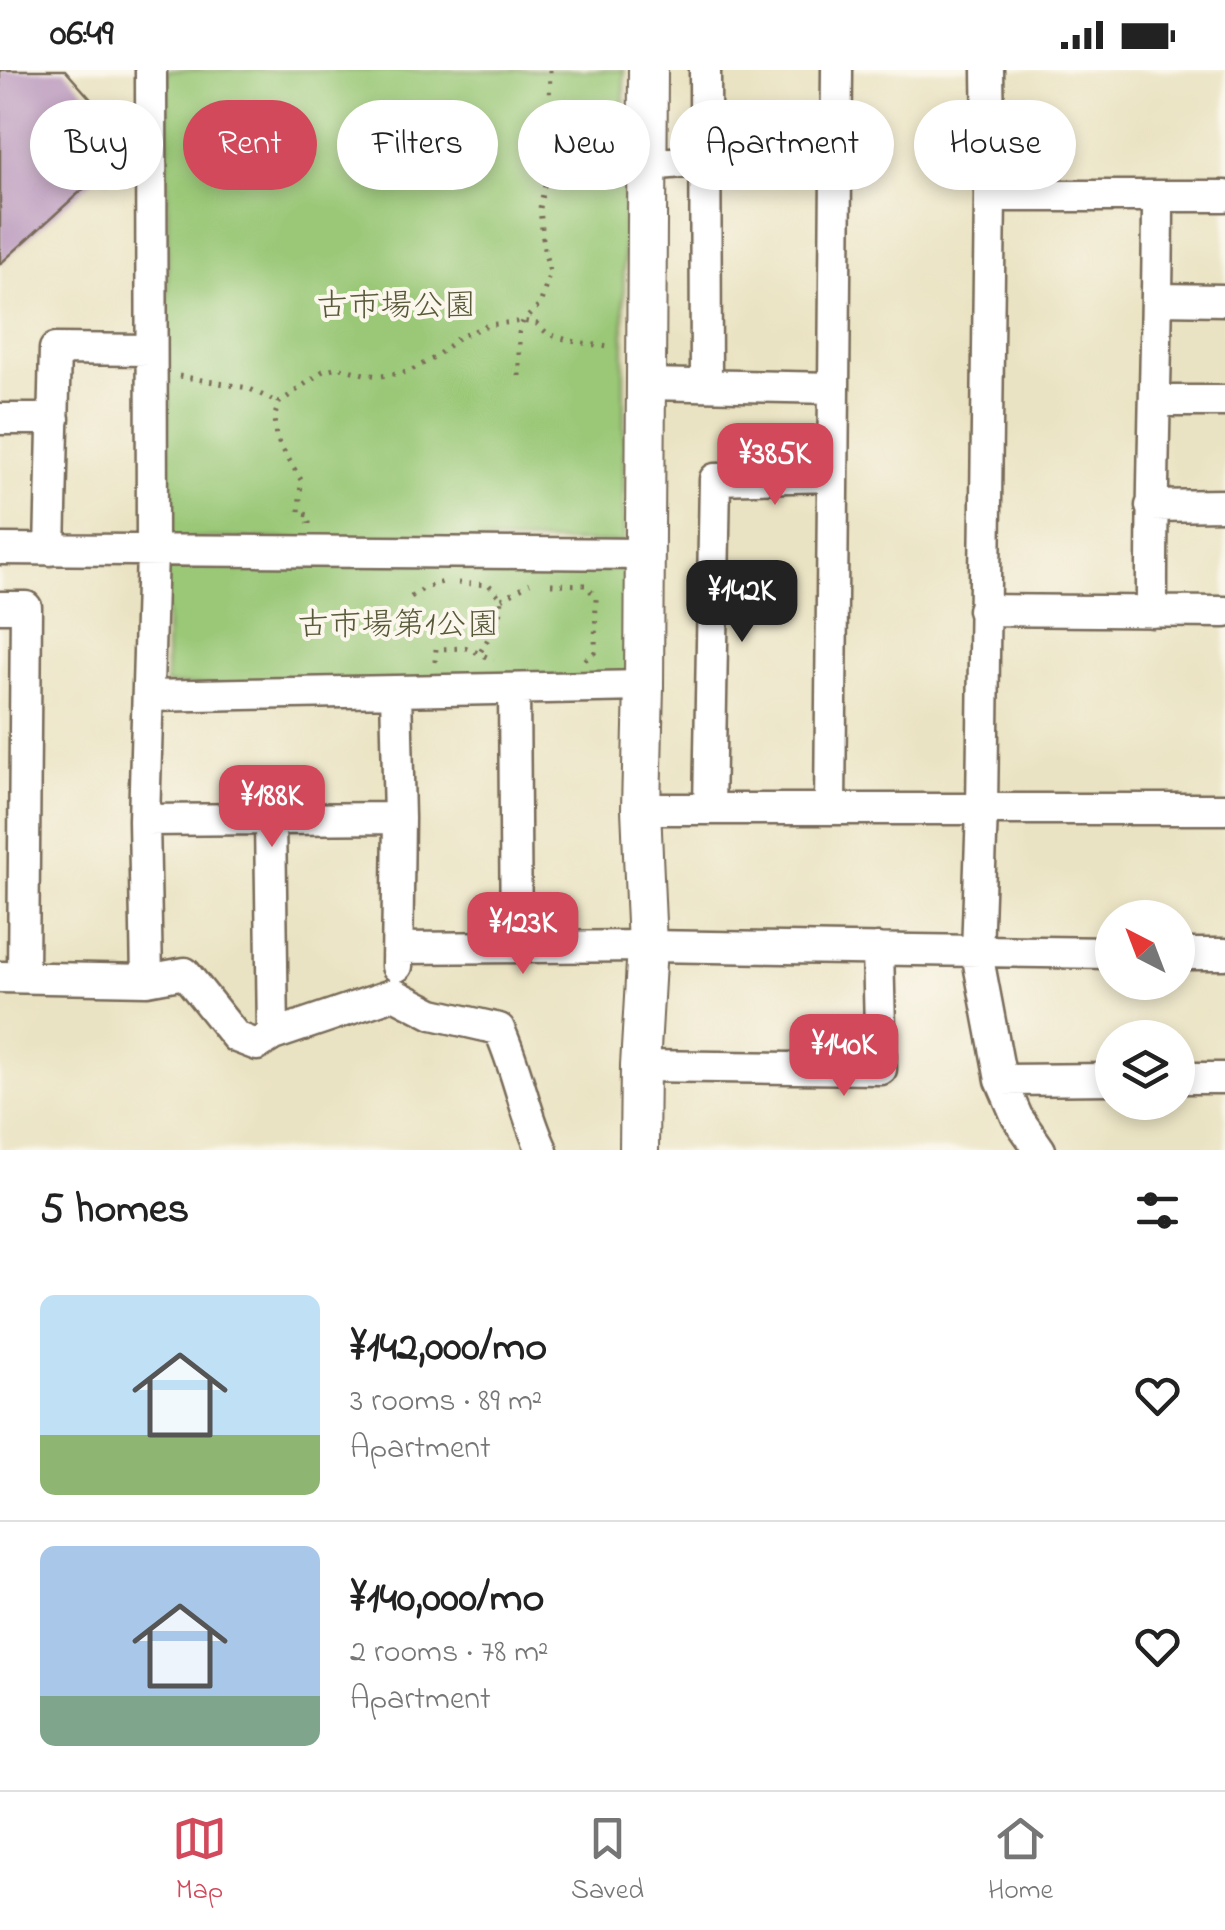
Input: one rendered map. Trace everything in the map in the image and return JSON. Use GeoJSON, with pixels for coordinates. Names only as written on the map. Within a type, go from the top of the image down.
{"type":"FeatureCollection","features":[{"type":"Feature","properties":{"kind":"street"},"geometry":{"type":"LineString","coordinates":[[146,980],[144,820],[152,551],[151,70]]}},
{"type":"Feature","properties":{"kind":"street"},"geometry":{"type":"LineString","coordinates":[[648,70],[648,100]]}},
{"type":"Feature","properties":{"kind":"street"},"geometry":{"type":"LineString","coordinates":[[705,70],[705,100]]}},
{"type":"Feature","properties":{"kind":"street"},"geometry":{"type":"LineString","coordinates":[[830,809],[837,70]]}},
{"type":"Feature","properties":{"kind":"street"},"geometry":{"type":"LineString","coordinates":[[988,70],[990,196],[977,953],[1001,1080],[1018,1117],[1040,1150]]}},
{"type":"Feature","properties":{"kind":"street"},"geometry":{"type":"LineString","coordinates":[[639,1150],[647,946],[640,809],[648,190]]}},
{"type":"Feature","properties":{"kind":"street"},"geometry":{"type":"LineString","coordinates":[[706,190],[706,386]]}},
{"type":"Feature","properties":{"kind":"street"},"geometry":{"type":"LineString","coordinates":[[990,196],[1225,196]]}},
{"type":"Feature","properties":{"kind":"street"},"geometry":{"type":"LineString","coordinates":[[1152,612],[1158,196]]}},
{"type":"Feature","properties":{"kind":"street"},"geometry":{"type":"LineString","coordinates":[[1158,298],[1225,300]]}},
{"type":"Feature","properties":{"kind":"street"},"geometry":{"type":"LineString","coordinates":[[50,550],[56,350],[151,361]]}},
{"type":"Feature","properties":{"kind":"street"},"geometry":{"type":"LineString","coordinates":[[646,368],[706,386],[834,388]]}},
{"type":"Feature","properties":{"kind":"street"},"geometry":{"type":"LineString","coordinates":[[1155,401],[1225,400]]}},
{"type":"Feature","properties":{"kind":"street"},"geometry":{"type":"LineString","coordinates":[[0,419],[54,420]]}},
{"type":"Feature","properties":{"kind":"street"},"geometry":{"type":"LineString","coordinates":[[710,809],[715,479],[834,476]]}},
{"type":"Feature","properties":{"kind":"street"},"geometry":{"type":"LineString","coordinates":[[1151,506],[1225,505]]}},
{"type":"Feature","properties":{"kind":"street"},"geometry":{"type":"LineString","coordinates":[[0,550],[645,554]]}},
{"type":"Feature","properties":{"kind":"street"},"geometry":{"type":"LineString","coordinates":[[0,607],[26,607],[12,833],[12,976],[146,980],[186,972],[236,1038],[257,1045],[273,1035],[394,994],[433,1014],[499,1029],[542,1150]]}},
{"type":"Feature","properties":{"kind":"street"},"geometry":{"type":"LineString","coordinates":[[983,610],[1225,612]]}},
{"type":"Feature","properties":{"kind":"street"},"geometry":{"type":"LineString","coordinates":[[148,696],[432,690],[512,674],[644,686]]}},
{"type":"Feature","properties":{"kind":"street"},"geometry":{"type":"LineString","coordinates":[[512,674],[516,947]]}},
{"type":"Feature","properties":{"kind":"street"},"geometry":{"type":"LineString","coordinates":[[394,994],[399,818],[396,691]]}},
{"type":"Feature","properties":{"kind":"street"},"geometry":{"type":"LineString","coordinates":[[640,809],[1225,808]]}},
{"type":"Feature","properties":{"kind":"street"},"geometry":{"type":"LineString","coordinates":[[144,820],[399,818]]}},
{"type":"Feature","properties":{"kind":"street"},"geometry":{"type":"LineString","coordinates":[[270,820],[273,1035]]}},
{"type":"Feature","properties":{"kind":"street"},"geometry":{"type":"LineString","coordinates":[[398,948],[647,946],[1095,954]]}},
{"type":"Feature","properties":{"kind":"street"},"geometry":{"type":"LineString","coordinates":[[640,1066],[881,1070],[878,950]]}},
{"type":"Feature","properties":{"kind":"street"},"geometry":{"type":"LineString","coordinates":[[1195,954],[1225,954]]}},
{"type":"Feature","properties":{"kind":"street"},"geometry":{"type":"LineString","coordinates":[[1195,1078],[1225,1078]]}},
{"type":"Feature","properties":{"kind":"street"},"geometry":{"type":"LineString","coordinates":[[1001,1080],[1095,1079]]}},
{"type":"Feature","properties":{"kind":"path"},"geometry":{"type":"LineString","coordinates":[[519,376],[519,333],[523,321],[540,305],[550,272],[540,208],[547,175],[550,70]]}},
{"type":"Feature","properties":{"kind":"path"},"geometry":{"type":"LineString","coordinates":[[309,552],[309,515],[299,513],[300,480],[276,438],[274,418],[279,404],[323,371],[338,367],[382,376],[408,372],[434,358],[459,337],[488,325],[523,321],[536,324],[548,334],[646,368]]}},
{"type":"Feature","properties":{"kind":"path"},"geometry":{"type":"LineString","coordinates":[[151,361],[248,388],[279,404]]}},
{"type":"Feature","properties":{"kind":"path"},"geometry":{"type":"LineString","coordinates":[[412,596],[438,582],[489,585],[502,598]]}},
{"type":"Feature","properties":{"kind":"path"},"geometry":{"type":"LineString","coordinates":[[502,598],[527,582],[586,585],[596,598],[595,652],[584,661]]}},
{"type":"Feature","properties":{"kind":"path"},"geometry":{"type":"LineString","coordinates":[[480,654],[500,619],[502,598]]}},
{"type":"Feature","properties":{"kind":"path"},"geometry":{"type":"LineString","coordinates":[[432,690],[436,649],[467,648],[512,674]]}},
{"type":"Feature","properties":{"kind":"green space","name":"古市場公園"},"geometry":{"type":"Polygon","coordinates":[[[167,70],[624,70],[624,100],[518,100],[518,190],[624,190],[624,543],[168,538],[167,70]]]}},
{"type":"Feature","properties":{"kind":"green space","name":"古市場第1公園"},"geometry":{"type":"Polygon","coordinates":[[[631,561],[630,683],[166,685],[166,564],[631,561]]]}},
{"type":"Feature","properties":{"kind":"building"},"geometry":{"type":"Polygon","coordinates":[[[0,70],[65,70],[92,100],[30,100],[30,190],[82,190],[0,264],[0,70]]]}}]}
